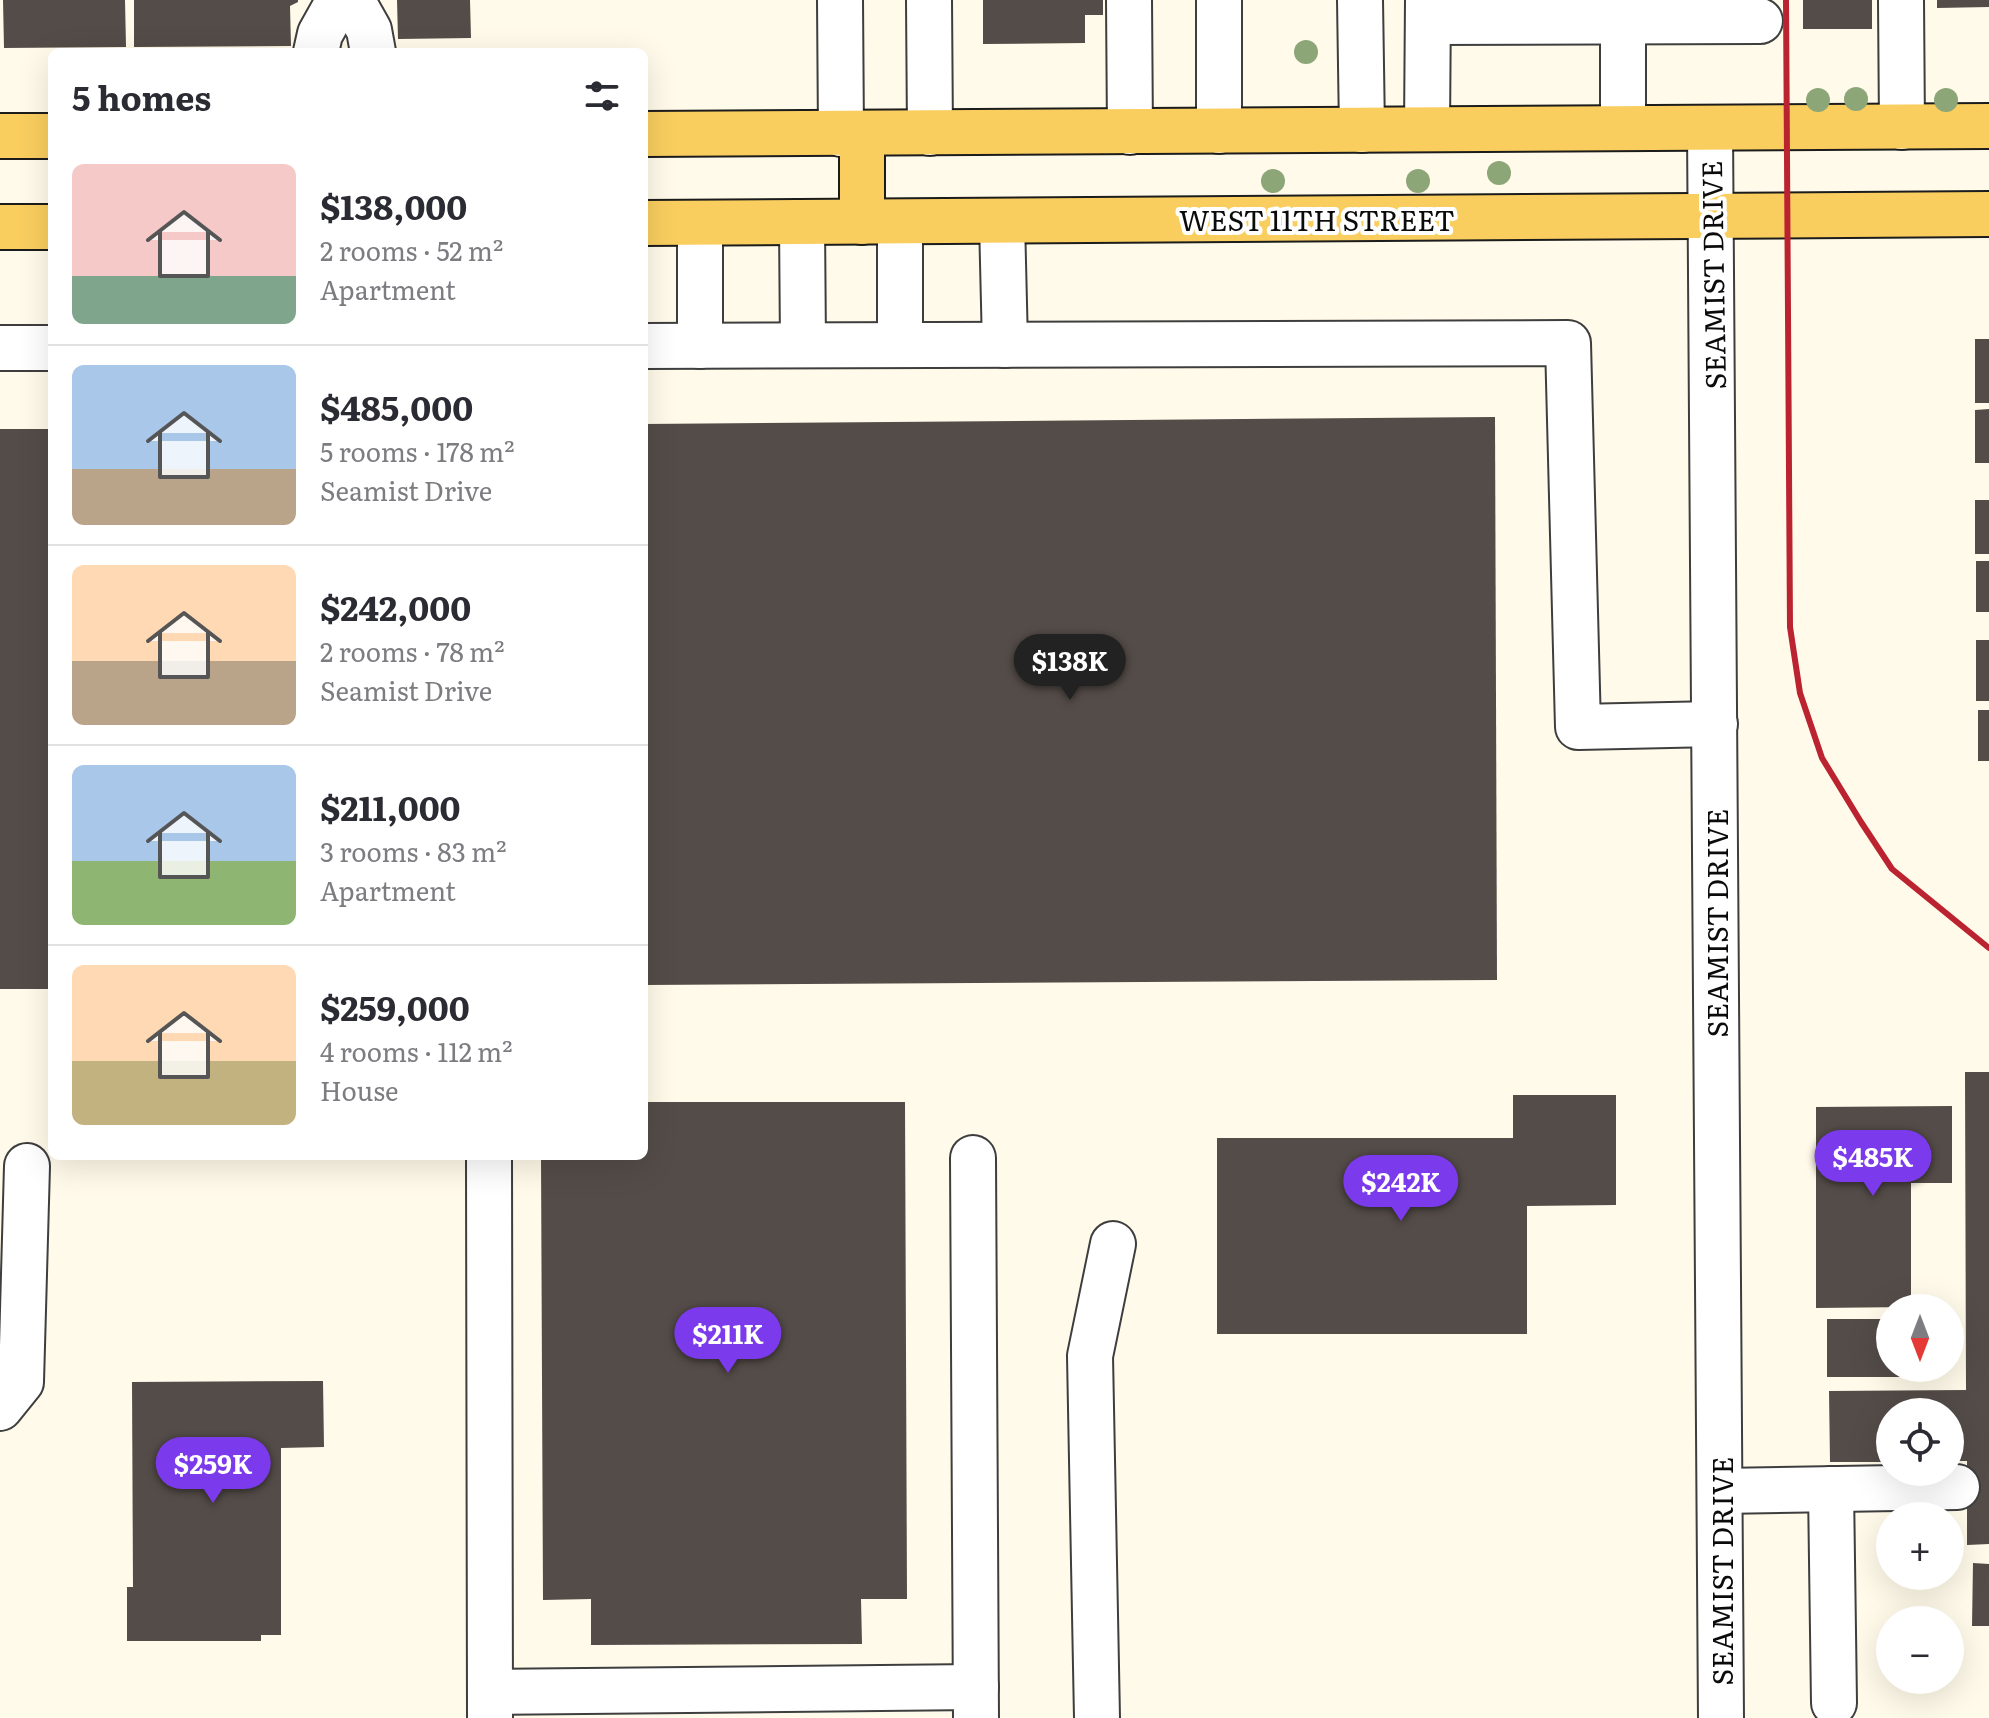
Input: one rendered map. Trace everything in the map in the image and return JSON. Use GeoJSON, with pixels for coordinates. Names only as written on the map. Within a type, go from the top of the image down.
{"type":"FeatureCollection","features":[{"type":"Feature","properties":{"kind":"main road"},"geometry":{"type":"LineString","coordinates":[[648,134],[1989,126]]}},
{"type":"Feature","properties":{"kind":"main road"},"geometry":{"type":"LineString","coordinates":[[852,134],[881,222]]}},
{"type":"Feature","properties":{"kind":"main road"},"geometry":{"type":"LineString","coordinates":[[0,136],[48,136]]}},
{"type":"Feature","properties":{"kind":"main road","name":"WEST 11TH STREET"},"geometry":{"type":"LineString","coordinates":[[648,223],[1989,214]]}},
{"type":"Feature","properties":{"kind":"main road"},"geometry":{"type":"LineString","coordinates":[[0,227],[48,227]]}},
{"type":"Feature","properties":{"kind":"street"},"geometry":{"type":"LineString","coordinates":[[317,48],[323,26],[339,0]]}},
{"type":"Feature","properties":{"kind":"street"},"geometry":{"type":"LineString","coordinates":[[352,0],[362,15],[372,48]]}},
{"type":"Feature","properties":{"kind":"street"},"geometry":{"type":"LineString","coordinates":[[840,0],[852,134]]}},
{"type":"Feature","properties":{"kind":"street"},"geometry":{"type":"LineString","coordinates":[[929,0],[930,133]]}},
{"type":"Feature","properties":{"kind":"street"},"geometry":{"type":"LineString","coordinates":[[1129,0],[1130,132]]}},
{"type":"Feature","properties":{"kind":"street"},"geometry":{"type":"LineString","coordinates":[[1219,0],[1219,131]]}},
{"type":"Feature","properties":{"kind":"street"},"geometry":{"type":"LineString","coordinates":[[1360,0],[1362,130]]}},
{"type":"Feature","properties":{"kind":"street"},"geometry":{"type":"LineString","coordinates":[[1901,0],[1902,127]]}},
{"type":"Feature","properties":{"kind":"street"},"geometry":{"type":"LineString","coordinates":[[1427,129],[1428,11],[1623,21],[1760,21]]}},
{"type":"Feature","properties":{"kind":"street"},"geometry":{"type":"LineString","coordinates":[[1623,21],[1623,128]]}},
{"type":"Feature","properties":{"kind":"street","name":"SEAMIST DRIVE"},"geometry":{"type":"LineString","coordinates":[[1710,129],[1721,1718]]}},
{"type":"Feature","properties":{"kind":"street"},"geometry":{"type":"LineString","coordinates":[[1002,221],[1005,345]]}},
{"type":"Feature","properties":{"kind":"street"},"geometry":{"type":"LineString","coordinates":[[881,222],[900,345]]}},
{"type":"Feature","properties":{"kind":"street"},"geometry":{"type":"LineString","coordinates":[[700,223],[700,346]]}},
{"type":"Feature","properties":{"kind":"street"},"geometry":{"type":"LineString","coordinates":[[802,223],[803,345]]}},
{"type":"Feature","properties":{"kind":"street"},"geometry":{"type":"LineString","coordinates":[[648,346],[1568,343],[1578,727],[1715,724]]}},
{"type":"Feature","properties":{"kind":"street"},"geometry":{"type":"LineString","coordinates":[[0,348],[48,348]]}},
{"type":"Feature","properties":{"kind":"street"},"geometry":{"type":"LineString","coordinates":[[489,1160],[490,1705],[976,1703],[973,1158]]}},
{"type":"Feature","properties":{"kind":"street"},"geometry":{"type":"LineString","coordinates":[[0,1408],[21,1382],[27,1166]]}},
{"type":"Feature","properties":{"kind":"street"},"geometry":{"type":"LineString","coordinates":[[1097,1718],[1090,1356],[1113,1244]]}},
{"type":"Feature","properties":{"kind":"street"},"geometry":{"type":"LineString","coordinates":[[1720,1491],[1957,1487]]}},
{"type":"Feature","properties":{"kind":"street"},"geometry":{"type":"LineString","coordinates":[[1831,1489],[1834,1703]]}},
{"type":"Feature","properties":{"kind":"building"},"geometry":{"type":"Polygon","coordinates":[[[3,0],[125,0],[126,47],[4,48],[3,0]]]}},
{"type":"Feature","properties":{"kind":"building"},"geometry":{"type":"Polygon","coordinates":[[[134,0],[298,2],[290,6],[291,46],[134,47],[134,0]]]}},
{"type":"Feature","properties":{"kind":"building"},"geometry":{"type":"Polygon","coordinates":[[[397,0],[470,0],[471,38],[398,39],[397,0]]]}},
{"type":"Feature","properties":{"kind":"building"},"geometry":{"type":"Polygon","coordinates":[[[983,0],[1103,0],[1103,15],[1085,15],[1085,43],[983,44],[983,0]]]}},
{"type":"Feature","properties":{"kind":"building"},"geometry":{"type":"Polygon","coordinates":[[[1803,0],[1872,0],[1872,29],[1803,29],[1803,0]]]}},
{"type":"Feature","properties":{"kind":"building"},"geometry":{"type":"Polygon","coordinates":[[[1937,0],[1989,0],[1989,7],[1937,8],[1937,0]]]}},
{"type":"Feature","properties":{"kind":"building"},"geometry":{"type":"Polygon","coordinates":[[[1975,339],[1989,339],[1989,403],[1975,403],[1975,339]]]}},
{"type":"Feature","properties":{"kind":"building"},"geometry":{"type":"Polygon","coordinates":[[[1989,409],[1989,463],[1975,463],[1975,410],[1989,409]]]}},
{"type":"Feature","properties":{"kind":"building"},"geometry":{"type":"Polygon","coordinates":[[[1495,417],[1497,980],[648,985],[648,424],[1495,417]]]}},
{"type":"Feature","properties":{"kind":"building"},"geometry":{"type":"Polygon","coordinates":[[[0,429],[48,429],[48,989],[0,989],[0,429]]]}},
{"type":"Feature","properties":{"kind":"building"},"geometry":{"type":"Polygon","coordinates":[[[1975,500],[1989,500],[1989,554],[1975,554],[1975,500]]]}},
{"type":"Feature","properties":{"kind":"building"},"geometry":{"type":"Polygon","coordinates":[[[1976,561],[1989,561],[1989,612],[1976,612],[1976,561]]]}},
{"type":"Feature","properties":{"kind":"building"},"geometry":{"type":"Polygon","coordinates":[[[1976,640],[1989,640],[1989,701],[1976,701],[1976,640]]]}},
{"type":"Feature","properties":{"kind":"building"},"geometry":{"type":"Polygon","coordinates":[[[1978,710],[1989,710],[1989,761],[1978,761],[1978,710]]]}},
{"type":"Feature","properties":{"kind":"building"},"geometry":{"type":"Polygon","coordinates":[[[1965,1072],[1989,1072],[1989,1544],[1967,1545],[1964,1398],[1876,1398],[1876,1462],[1830,1462],[1829,1391],[1966,1390],[1965,1072]]]}},
{"type":"Feature","properties":{"kind":"building"},"geometry":{"type":"Polygon","coordinates":[[[1513,1095],[1616,1095],[1616,1205],[1527,1206],[1527,1334],[1217,1334],[1217,1138],[1513,1138],[1513,1095]]]}},
{"type":"Feature","properties":{"kind":"building"},"geometry":{"type":"Polygon","coordinates":[[[648,1102],[905,1102],[907,1599],[861,1599],[862,1644],[591,1645],[591,1599],[543,1600],[541,1160],[648,1160],[648,1102]]]}},
{"type":"Feature","properties":{"kind":"building"},"geometry":{"type":"Polygon","coordinates":[[[1952,1106],[1952,1183],[1911,1183],[1911,1294],[1876,1294],[1876,1307],[1816,1308],[1816,1107],[1952,1106]]]}},
{"type":"Feature","properties":{"kind":"building"},"geometry":{"type":"Polygon","coordinates":[[[1827,1319],[1876,1319],[1876,1377],[1827,1377],[1827,1319]]]}},
{"type":"Feature","properties":{"kind":"building"},"geometry":{"type":"Polygon","coordinates":[[[323,1381],[324,1447],[281,1448],[281,1635],[261,1635],[261,1641],[127,1641],[127,1587],[133,1587],[132,1382],[323,1381]]]}},
{"type":"Feature","properties":{"kind":"building"},"geometry":{"type":"Polygon","coordinates":[[[1973,1563],[1989,1564],[1989,1626],[1972,1626],[1973,1563]]]}},
{"type":"Feature","properties":{"kind":"railway"},"geometry":{"type":"LineString","coordinates":[[1786,0],[1790,627],[1800,693],[1822,758],[1892,869],[1989,948]]}}]}
